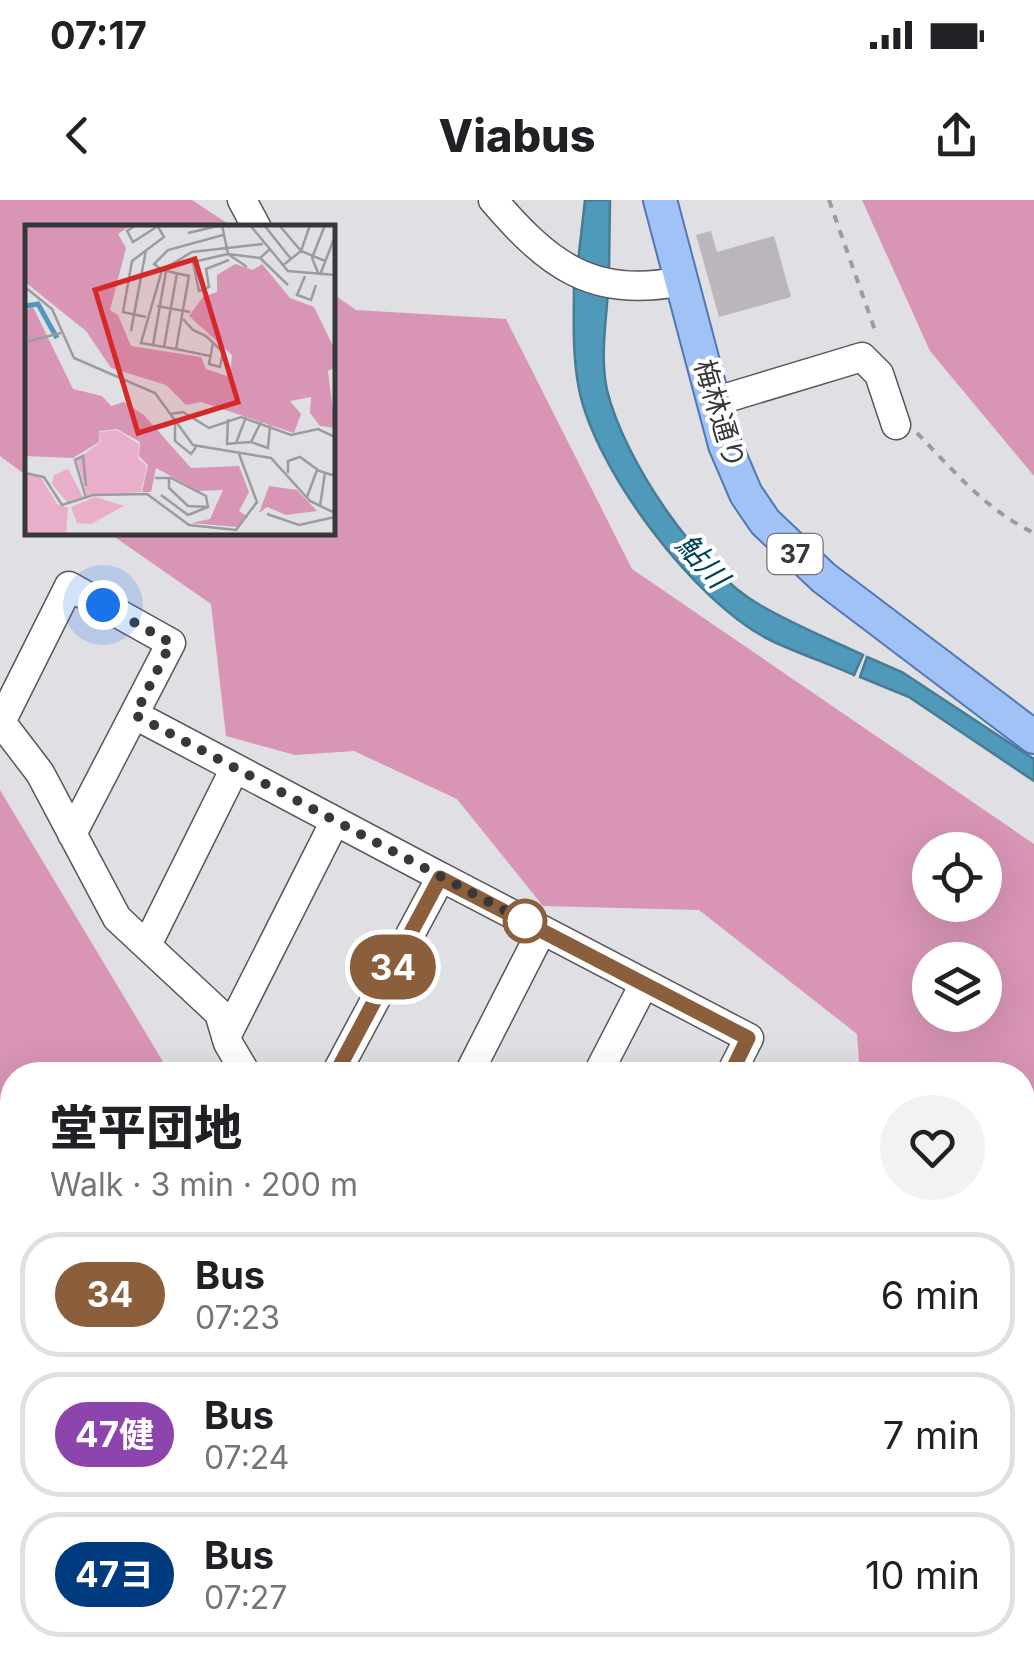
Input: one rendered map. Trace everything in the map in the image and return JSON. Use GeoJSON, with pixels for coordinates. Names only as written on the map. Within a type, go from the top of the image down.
{"type":"FeatureCollection","features":[{"type":"Feature","properties":{"kind":"main road","name":"梅林通り"},"geometry":{"type":"LineString","coordinates":[[660,200],[713,402],[746,494],[794,554],[1034,737]]}},
{"type":"Feature","properties":{"kind":"street"},"geometry":{"type":"LineString","coordinates":[[242,200],[255,225]]}},
{"type":"Feature","properties":{"kind":"street"},"geometry":{"type":"LineString","coordinates":[[492,200],[532,246],[570,271],[654,287],[681,282]]}},
{"type":"Feature","properties":{"kind":"street"},"geometry":{"type":"LineString","coordinates":[[713,402],[862,357],[879,374],[904,427]]}},
{"type":"Feature","properties":{"kind":"street"},"geometry":{"type":"LineString","coordinates":[[72,834],[171,643],[69,586],[1,722],[40,773],[72,834],[117,918],[218,1013],[240,1062]]}},
{"type":"Feature","properties":{"kind":"street"},"geometry":{"type":"LineString","coordinates":[[135,715],[748,1038],[736,1062]]}},
{"type":"Feature","properties":{"kind":"street"},"geometry":{"type":"LineString","coordinates":[[147,946],[235,768]]}},
{"type":"Feature","properties":{"kind":"street"},"geometry":{"type":"LineString","coordinates":[[226,1037],[335,822]]}},
{"type":"Feature","properties":{"kind":"street"},"geometry":{"type":"LineString","coordinates":[[342,1062],[440,878]]}},
{"type":"Feature","properties":{"kind":"street"},"geometry":{"type":"LineString","coordinates":[[475,1062],[542,930]]}},
{"type":"Feature","properties":{"kind":"street"},"geometry":{"type":"LineString","coordinates":[[604,1062],[644,984]]}},
{"type":"Feature","properties":{"kind":"path"},"geometry":{"type":"LineString","coordinates":[[828,200],[878,340]]}},
{"type":"Feature","properties":{"kind":"path"},"geometry":{"type":"LineString","coordinates":[[904,427],[969,486],[1016,524],[1034,533]]}},
{"type":"Feature","properties":{"kind":"shaded area"},"geometry":{"type":"Polygon","coordinates":[[[0,200],[192,200],[230,225],[25,225],[25,475],[0,456],[0,200]]]}},
{"type":"Feature","properties":{"kind":"shaded area"},"geometry":{"type":"Polygon","coordinates":[[[862,200],[1034,200],[1034,476],[930,351],[862,200]]]}},
{"type":"Feature","properties":{"kind":"shaded area"},"geometry":{"type":"Polygon","coordinates":[[[335,295],[356,310],[506,319],[632,569],[1034,844],[1034,1062],[859,1062],[857,1034],[699,910],[543,906],[457,799],[354,751],[295,755],[226,736],[211,604],[112,535],[335,535],[335,295]]]}},
{"type":"Feature","properties":{"kind":"shaded area"},"geometry":{"type":"Polygon","coordinates":[[[0,790],[163,1062],[0,1062],[0,790]]]}},
{"type":"Feature","properties":{"kind":"water"},"geometry":{"type":"Polygon","coordinates":[[[585,200],[610,200],[609,270],[578,262],[585,200]]]}},
{"type":"Feature","properties":{"kind":"water","name":"鮎川"},"geometry":{"type":"Polygon","coordinates":[[[574,282],[608,291],[604,353],[607,390],[629,448],[666,510],[688,540],[736,588],[785,619],[863,655],[854,675],[770,640],[741,622],[711,597],[652,531],[605,457],[589,422],[575,362],[574,282]]]}},
{"type":"Feature","properties":{"kind":"water"},"geometry":{"type":"Polygon","coordinates":[[[867,657],[902,672],[1034,759],[1034,781],[909,697],[860,677],[867,657]]]}},
{"type":"Feature","properties":{"kind":"building"},"geometry":{"type":"Polygon","coordinates":[[[711,231],[717,252],[774,236],[791,297],[719,317],[696,235],[711,231]]]}},
{"type":"Feature","properties":{"kind":"bus line","name":"34"},"geometry":{"type":"LineString","coordinates":[[342,1062],[440,878],[748,1038],[736,1062]]}},
{"type":"Feature","properties":{"kind":"route"},"geometry":{"type":"LineString","coordinates":[[103,605],[171,643],[135,715],[525,921]]}}]}
